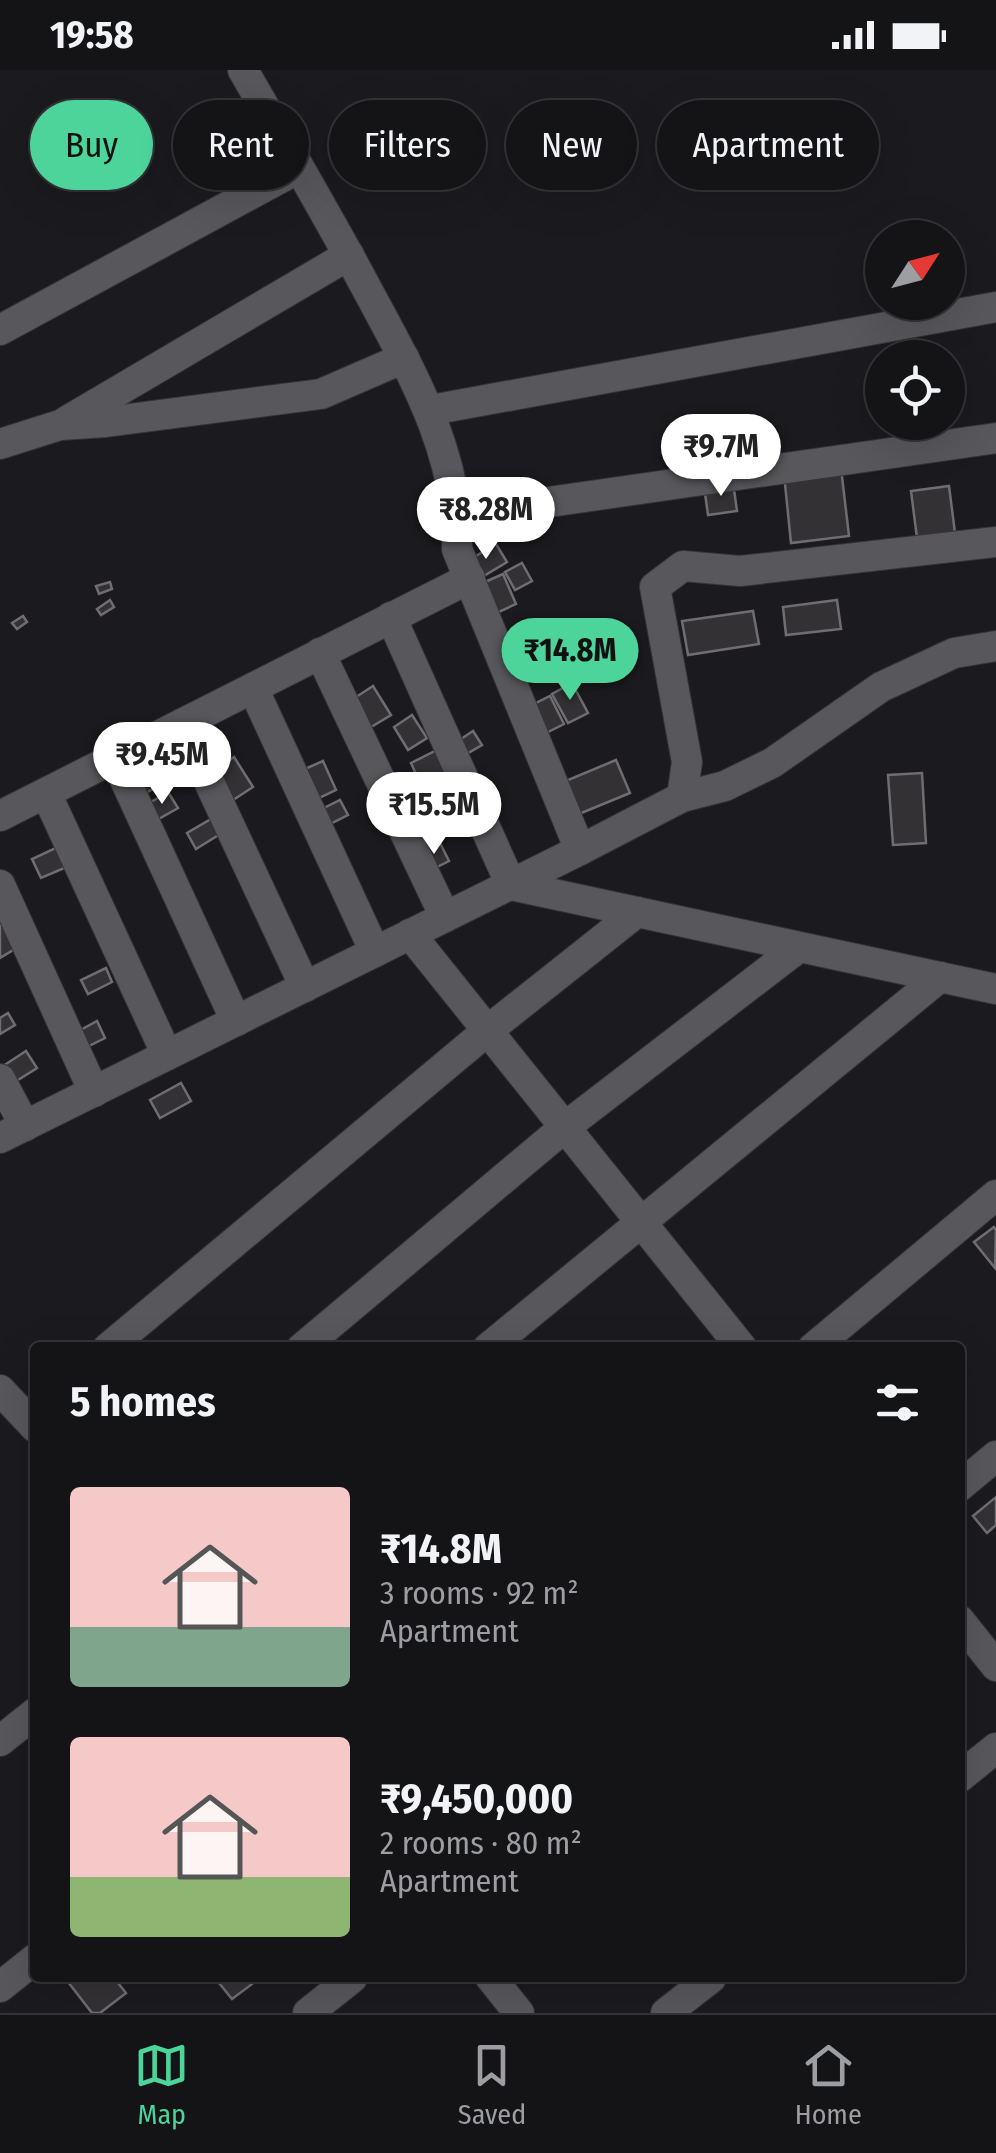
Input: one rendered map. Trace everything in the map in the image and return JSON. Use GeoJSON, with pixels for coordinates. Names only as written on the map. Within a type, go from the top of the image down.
{"type":"FeatureCollection","features":[{"type":"Feature","properties":{"kind":"street"},"geometry":{"type":"LineString","coordinates":[[243,70],[260,100]]}},
{"type":"Feature","properties":{"kind":"street"},"geometry":{"type":"LineString","coordinates":[[309,184],[430,410],[458,515],[458,548],[580,850]]}},
{"type":"Feature","properties":{"kind":"street"},"geometry":{"type":"LineString","coordinates":[[0,330],[259,190]]}},
{"type":"Feature","properties":{"kind":"street"},"geometry":{"type":"LineString","coordinates":[[0,444],[60,425],[349,254]]}},
{"type":"Feature","properties":{"kind":"street"},"geometry":{"type":"LineString","coordinates":[[430,410],[996,307]]}},
{"type":"Feature","properties":{"kind":"street"},"geometry":{"type":"LineString","coordinates":[[60,425],[321,394],[404,358]]}},
{"type":"Feature","properties":{"kind":"street"},"geometry":{"type":"LineString","coordinates":[[458,515],[996,438]]}},
{"type":"Feature","properties":{"kind":"street"},"geometry":{"type":"LineString","coordinates":[[682,797],[686,762],[656,588],[683,566],[740,572],[996,542]]}},
{"type":"Feature","properties":{"kind":"street"},"geometry":{"type":"LineString","coordinates":[[0,816],[470,578]]}},
{"type":"Feature","properties":{"kind":"street"},"geometry":{"type":"LineString","coordinates":[[392,617],[511,884]]}},
{"type":"Feature","properties":{"kind":"street"},"geometry":{"type":"LineString","coordinates":[[0,1079],[12,1132],[682,797],[724,786],[772,762],[880,687],[954,653],[996,646]]}},
{"type":"Feature","properties":{"kind":"street"},"geometry":{"type":"LineString","coordinates":[[320,653],[445,918]]}},
{"type":"Feature","properties":{"kind":"street"},"geometry":{"type":"LineString","coordinates":[[253,688],[376,952]]}},
{"type":"Feature","properties":{"kind":"street"},"geometry":{"type":"LineString","coordinates":[[182,724],[306,987]]}},
{"type":"Feature","properties":{"kind":"street"},"geometry":{"type":"LineString","coordinates":[[115,758],[236,1021]]}},
{"type":"Feature","properties":{"kind":"street"},"geometry":{"type":"LineString","coordinates":[[46,793],[167,1055]]}},
{"type":"Feature","properties":{"kind":"street"},"geometry":{"type":"LineString","coordinates":[[511,884],[996,989]]}},
{"type":"Feature","properties":{"kind":"street"},"geometry":{"type":"LineString","coordinates":[[0,885],[94,1092]]}},
{"type":"Feature","properties":{"kind":"street"},"geometry":{"type":"LineString","coordinates":[[115,1342],[487,1030],[637,912]]}},
{"type":"Feature","properties":{"kind":"street"},"geometry":{"type":"LineString","coordinates":[[410,934],[737,1342]]}},
{"type":"Feature","properties":{"kind":"street"},"geometry":{"type":"LineString","coordinates":[[309,1342],[565,1127],[799,947]]}},
{"type":"Feature","properties":{"kind":"street"},"geometry":{"type":"LineString","coordinates":[[495,1342],[940,977]]}},
{"type":"Feature","properties":{"kind":"street"},"geometry":{"type":"LineString","coordinates":[[819,1342],[996,1195]]}},
{"type":"Feature","properties":{"kind":"street"},"geometry":{"type":"LineString","coordinates":[[0,1390],[30,1416]]}},
{"type":"Feature","properties":{"kind":"street"},"geometry":{"type":"LineString","coordinates":[[965,1482],[996,1456]]}},
{"type":"Feature","properties":{"kind":"street"},"geometry":{"type":"LineString","coordinates":[[965,1627],[996,1666]]}},
{"type":"Feature","properties":{"kind":"street"},"geometry":{"type":"LineString","coordinates":[[0,1741],[30,1717]]}},
{"type":"Feature","properties":{"kind":"street"},"geometry":{"type":"LineString","coordinates":[[965,1773],[996,1748]]}},
{"type":"Feature","properties":{"kind":"street"},"geometry":{"type":"LineString","coordinates":[[0,1987],[30,1963]]}},
{"type":"Feature","properties":{"kind":"street"},"geometry":{"type":"LineString","coordinates":[[308,2013],[347,1982]]}},
{"type":"Feature","properties":{"kind":"street"},"geometry":{"type":"LineString","coordinates":[[495,1982],[519,2013]]}},
{"type":"Feature","properties":{"kind":"street"},"geometry":{"type":"LineString","coordinates":[[666,2013],[705,1982]]}},
{"type":"Feature","properties":{"kind":"building"},"geometry":{"type":"Polygon","coordinates":[[[841,468],[849,536],[791,543],[784,474],[841,468]]]}},
{"type":"Feature","properties":{"kind":"building"},"geometry":{"type":"Polygon","coordinates":[[[733,482],[737,511],[708,515],[704,486],[733,482]]]}},
{"type":"Feature","properties":{"kind":"building"},"geometry":{"type":"Polygon","coordinates":[[[949,486],[955,533],[917,538],[911,491],[949,486]]]}},
{"type":"Feature","properties":{"kind":"building"},"geometry":{"type":"Polygon","coordinates":[[[496,544],[507,562],[477,580],[466,562],[496,544]]]}},
{"type":"Feature","properties":{"kind":"building"},"geometry":{"type":"Polygon","coordinates":[[[522,563],[532,581],[515,590],[505,572],[522,563]]]}},
{"type":"Feature","properties":{"kind":"building"},"geometry":{"type":"Polygon","coordinates":[[[503,574],[516,604],[490,616],[476,586],[503,574]]]}},
{"type":"Feature","properties":{"kind":"building"},"geometry":{"type":"Polygon","coordinates":[[[110,582],[112,589],[99,594],[96,586],[110,582]]]}},
{"type":"Feature","properties":{"kind":"building"},"geometry":{"type":"Polygon","coordinates":[[[110,600],[114,607],[101,615],[97,609],[110,600]]]}},
{"type":"Feature","properties":{"kind":"building"},"geometry":{"type":"Polygon","coordinates":[[[837,600],[841,629],[786,635],[783,607],[837,600]]]}},
{"type":"Feature","properties":{"kind":"building"},"geometry":{"type":"Polygon","coordinates":[[[753,611],[759,644],[688,655],[682,621],[753,611]]]}},
{"type":"Feature","properties":{"kind":"building"},"geometry":{"type":"Polygon","coordinates":[[[23,616],[27,622],[17,629],[12,623],[23,616]]]}},
{"type":"Feature","properties":{"kind":"building"},"geometry":{"type":"Polygon","coordinates":[[[572,683],[588,713],[568,723],[552,694],[572,683]]]}},
{"type":"Feature","properties":{"kind":"building"},"geometry":{"type":"Polygon","coordinates":[[[373,686],[391,715],[371,727],[353,699],[373,686]]]}},
{"type":"Feature","properties":{"kind":"building"},"geometry":{"type":"Polygon","coordinates":[[[550,696],[564,724],[540,736],[526,708],[550,696]]]}},
{"type":"Feature","properties":{"kind":"building"},"geometry":{"type":"Polygon","coordinates":[[[412,715],[427,738],[408,750],[394,727],[412,715]]]}},
{"type":"Feature","properties":{"kind":"building"},"geometry":{"type":"Polygon","coordinates":[[[473,731],[482,745],[463,756],[455,743],[473,731]]]}},
{"type":"Feature","properties":{"kind":"building"},"geometry":{"type":"Polygon","coordinates":[[[146,748],[165,782],[144,794],[124,761],[146,748]]]}},
{"type":"Feature","properties":{"kind":"building"},"geometry":{"type":"Polygon","coordinates":[[[437,750],[455,787],[428,800],[411,763],[437,750]]]}},
{"type":"Feature","properties":{"kind":"building"},"geometry":{"type":"Polygon","coordinates":[[[234,757],[253,787],[230,802],[210,772],[234,757]]]}},
{"type":"Feature","properties":{"kind":"building"},"geometry":{"type":"Polygon","coordinates":[[[616,760],[630,793],[574,816],[561,783],[616,760]]]}},
{"type":"Feature","properties":{"kind":"building"},"geometry":{"type":"Polygon","coordinates":[[[323,761],[336,790],[311,802],[298,772],[323,761]]]}},
{"type":"Feature","properties":{"kind":"building"},"geometry":{"type":"Polygon","coordinates":[[[922,773],[926,843],[893,845],[888,775],[922,773]]]}},
{"type":"Feature","properties":{"kind":"building"},"geometry":{"type":"Polygon","coordinates":[[[168,792],[178,808],[155,821],[146,805],[168,792]]]}},
{"type":"Feature","properties":{"kind":"building"},"geometry":{"type":"Polygon","coordinates":[[[340,800],[348,815],[324,827],[316,812],[340,800]]]}},
{"type":"Feature","properties":{"kind":"building"},"geometry":{"type":"Polygon","coordinates":[[[427,805],[434,819],[413,830],[406,815],[427,805]]]}},
{"type":"Feature","properties":{"kind":"building"},"geometry":{"type":"Polygon","coordinates":[[[211,819],[220,834],[196,849],[187,833],[211,819]]]}},
{"type":"Feature","properties":{"kind":"building"},"geometry":{"type":"Polygon","coordinates":[[[440,843],[449,861],[427,872],[418,854],[440,843]]]}},
{"type":"Feature","properties":{"kind":"building"},"geometry":{"type":"Polygon","coordinates":[[[60,846],[69,866],[41,878],[32,859],[60,846]]]}},
{"type":"Feature","properties":{"kind":"building"},"geometry":{"type":"Polygon","coordinates":[[[0,925],[18,947],[0,958],[0,925]]]}},
{"type":"Feature","properties":{"kind":"building"},"geometry":{"type":"Polygon","coordinates":[[[106,968],[112,982],[88,994],[81,980],[106,968]]]}},
{"type":"Feature","properties":{"kind":"building"},"geometry":{"type":"Polygon","coordinates":[[[8,1013],[15,1025],[0,1034],[0,1018],[8,1013]]]}},
{"type":"Feature","properties":{"kind":"building"},"geometry":{"type":"Polygon","coordinates":[[[97,1021],[105,1038],[85,1048],[77,1032],[97,1021]]]}},
{"type":"Feature","properties":{"kind":"building"},"geometry":{"type":"Polygon","coordinates":[[[26,1051],[37,1068],[10,1085],[0,1068],[26,1051]]]}},
{"type":"Feature","properties":{"kind":"building"},"geometry":{"type":"Polygon","coordinates":[[[181,1083],[191,1101],[160,1118],[150,1100],[181,1083]]]}},
{"type":"Feature","properties":{"kind":"building"},"geometry":{"type":"Polygon","coordinates":[[[994,1227],[996,1230],[995,1268],[974,1242],[994,1227]]]}},
{"type":"Feature","properties":{"kind":"building"},"geometry":{"type":"Polygon","coordinates":[[[996,1497],[996,1525],[987,1533],[973,1516],[996,1497]]]}},
{"type":"Feature","properties":{"kind":"building"},"geometry":{"type":"Polygon","coordinates":[[[68,1982],[117,1982],[126,1993],[100,2013],[92,2013],[68,1982]]]}},
{"type":"Feature","properties":{"kind":"building"},"geometry":{"type":"Polygon","coordinates":[[[218,1982],[255,1982],[232,1999],[218,1982]]]}}]}
